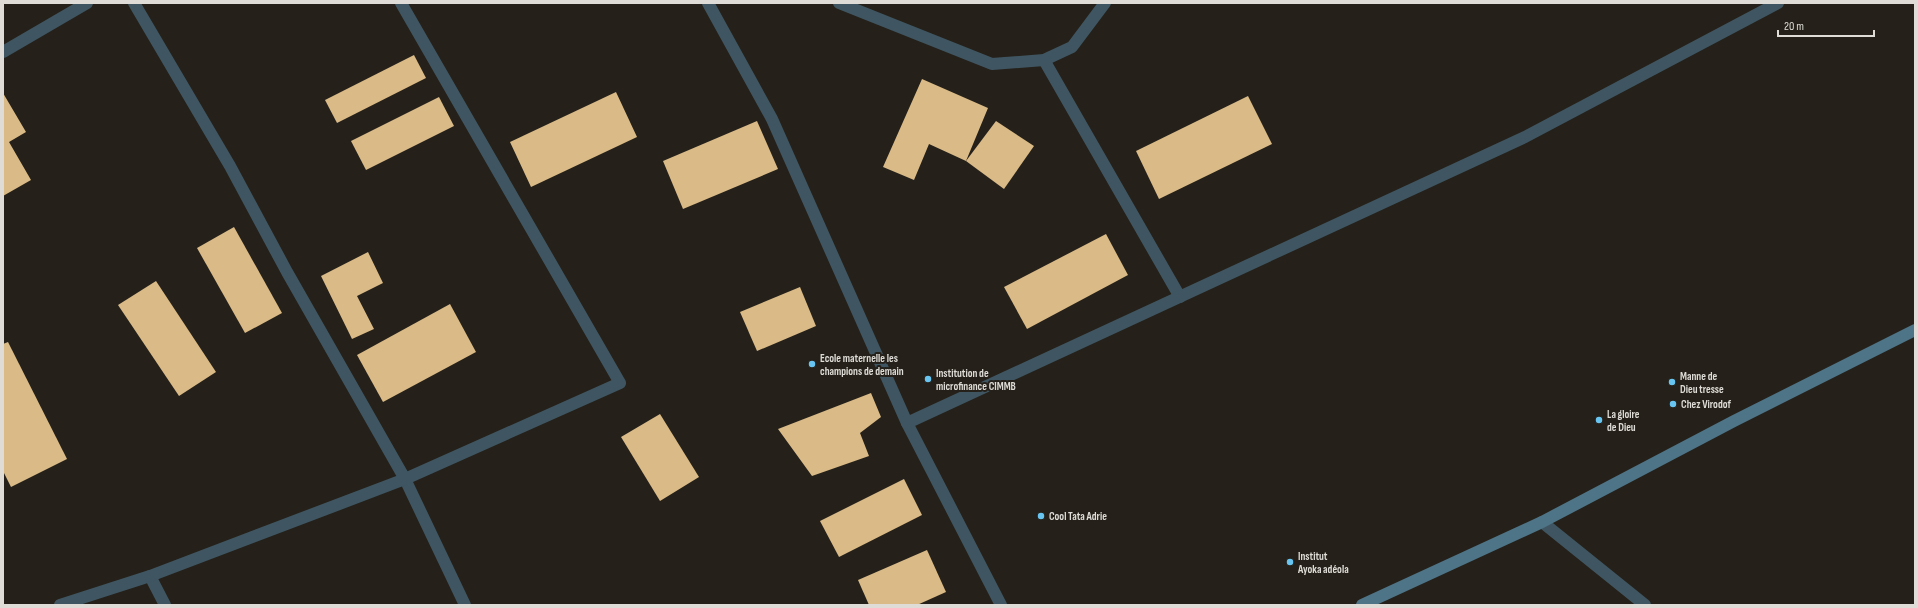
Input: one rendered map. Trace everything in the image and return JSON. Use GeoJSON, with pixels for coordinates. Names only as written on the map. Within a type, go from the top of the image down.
{"type":"FeatureCollection","features":[{"type":"Feature","properties":{"kind":"main road"},"geometry":{"type":"LineString","coordinates":[[1362,605],[1542,522],[1734,421],[1915,330]]}},
{"type":"Feature","properties":{"kind":"street"},"geometry":{"type":"LineString","coordinates":[[3,52],[88,3]]}},
{"type":"Feature","properties":{"kind":"street"},"geometry":{"type":"LineString","coordinates":[[134,3],[230,166],[287,272],[404,479],[465,605]]}},
{"type":"Feature","properties":{"kind":"street"},"geometry":{"type":"LineString","coordinates":[[60,605],[150,576],[404,479],[620,383],[401,3]]}},
{"type":"Feature","properties":{"kind":"street"},"geometry":{"type":"LineString","coordinates":[[708,3],[772,120],[907,423],[1001,605]]}},
{"type":"Feature","properties":{"kind":"street"},"geometry":{"type":"LineString","coordinates":[[839,3],[992,64],[1044,60],[1072,47],[1105,3]]}},
{"type":"Feature","properties":{"kind":"street"},"geometry":{"type":"LineString","coordinates":[[907,423],[1525,137],[1778,3]]}},
{"type":"Feature","properties":{"kind":"street"},"geometry":{"type":"LineString","coordinates":[[1044,60],[1180,297]]}},
{"type":"Feature","properties":{"kind":"street"},"geometry":{"type":"LineString","coordinates":[[1542,522],[1646,605]]}},
{"type":"Feature","properties":{"kind":"street"},"geometry":{"type":"LineString","coordinates":[[150,576],[165,605]]}},
{"type":"Feature","properties":{"kind":"building"},"geometry":{"type":"Polygon","coordinates":[[[414,55],[426,78],[337,123],[325,100],[414,55]]]}},
{"type":"Feature","properties":{"kind":"building"},"geometry":{"type":"Polygon","coordinates":[[[922,79],[988,108],[966,161],[929,144],[914,180],[883,167],[922,79]]]}},
{"type":"Feature","properties":{"kind":"building"},"geometry":{"type":"Polygon","coordinates":[[[616,92],[637,137],[531,187],[510,142],[616,92]]]}},
{"type":"Feature","properties":{"kind":"building"},"geometry":{"type":"Polygon","coordinates":[[[3,93],[26,132],[9,142],[31,180],[3,196],[3,93]]]}},
{"type":"Feature","properties":{"kind":"building"},"geometry":{"type":"Polygon","coordinates":[[[1248,96],[1272,144],[1159,199],[1136,151],[1248,96]]]}},
{"type":"Feature","properties":{"kind":"building"},"geometry":{"type":"Polygon","coordinates":[[[439,97],[454,126],[366,170],[351,141],[439,97]]]}},
{"type":"Feature","properties":{"kind":"building"},"geometry":{"type":"Polygon","coordinates":[[[757,121],[778,169],[683,209],[663,161],[757,121]]]}},
{"type":"Feature","properties":{"kind":"building"},"geometry":{"type":"Polygon","coordinates":[[[996,121],[1034,146],[1004,189],[966,161],[996,121]]]}},
{"type":"Feature","properties":{"kind":"building"},"geometry":{"type":"Polygon","coordinates":[[[234,227],[282,313],[245,333],[197,248],[234,227]]]}},
{"type":"Feature","properties":{"kind":"building"},"geometry":{"type":"Polygon","coordinates":[[[1106,234],[1128,275],[1027,329],[1004,287],[1106,234]]]}},
{"type":"Feature","properties":{"kind":"building"},"geometry":{"type":"Polygon","coordinates":[[[368,252],[383,283],[357,296],[374,329],[352,339],[321,276],[368,252]]]}},
{"type":"Feature","properties":{"kind":"building"},"geometry":{"type":"Polygon","coordinates":[[[156,281],[216,372],[179,396],[118,305],[156,281]]]}},
{"type":"Feature","properties":{"kind":"building"},"geometry":{"type":"Polygon","coordinates":[[[800,287],[816,326],[757,351],[740,312],[800,287]]]}},
{"type":"Feature","properties":{"kind":"building"},"geometry":{"type":"Polygon","coordinates":[[[450,304],[476,352],[383,402],[357,355],[450,304]]]}},
{"type":"Feature","properties":{"kind":"building"},"geometry":{"type":"Polygon","coordinates":[[[8,342],[67,459],[11,487],[3,471],[3,344],[8,342]]]}},
{"type":"Feature","properties":{"kind":"building"},"geometry":{"type":"Polygon","coordinates":[[[871,393],[881,417],[860,433],[869,456],[812,476],[778,429],[871,393]]]}},
{"type":"Feature","properties":{"kind":"building"},"geometry":{"type":"Polygon","coordinates":[[[660,414],[699,477],[660,501],[621,437],[660,414]]]}},
{"type":"Feature","properties":{"kind":"building"},"geometry":{"type":"Polygon","coordinates":[[[904,479],[922,515],[839,557],[820,521],[904,479]]]}},
{"type":"Feature","properties":{"kind":"building"},"geometry":{"type":"Polygon","coordinates":[[[927,550],[946,592],[917,605],[869,605],[858,580],[927,550]]]}},
{"type":"Feature","properties":{"kind":"place","name":"Ecole maternelle les champions de demain"},"geometry":{"type":"Point","coordinates":[812,364]}},
{"type":"Feature","properties":{"kind":"place","name":"Institution de microfinance CIMMB"},"geometry":{"type":"Point","coordinates":[928,379]}},
{"type":"Feature","properties":{"kind":"place","name":"Manne de Dieu tresse"},"geometry":{"type":"Point","coordinates":[1672,382]}},
{"type":"Feature","properties":{"kind":"place","name":"Chez Virodof"},"geometry":{"type":"Point","coordinates":[1673,404]}},
{"type":"Feature","properties":{"kind":"place","name":"La gloire de Dieu"},"geometry":{"type":"Point","coordinates":[1599,420]}},
{"type":"Feature","properties":{"kind":"place","name":"Cool Tata Adrie"},"geometry":{"type":"Point","coordinates":[1041,516]}},
{"type":"Feature","properties":{"kind":"place","name":"Institut Ayoka adéola"},"geometry":{"type":"Point","coordinates":[1290,562]}}]}
